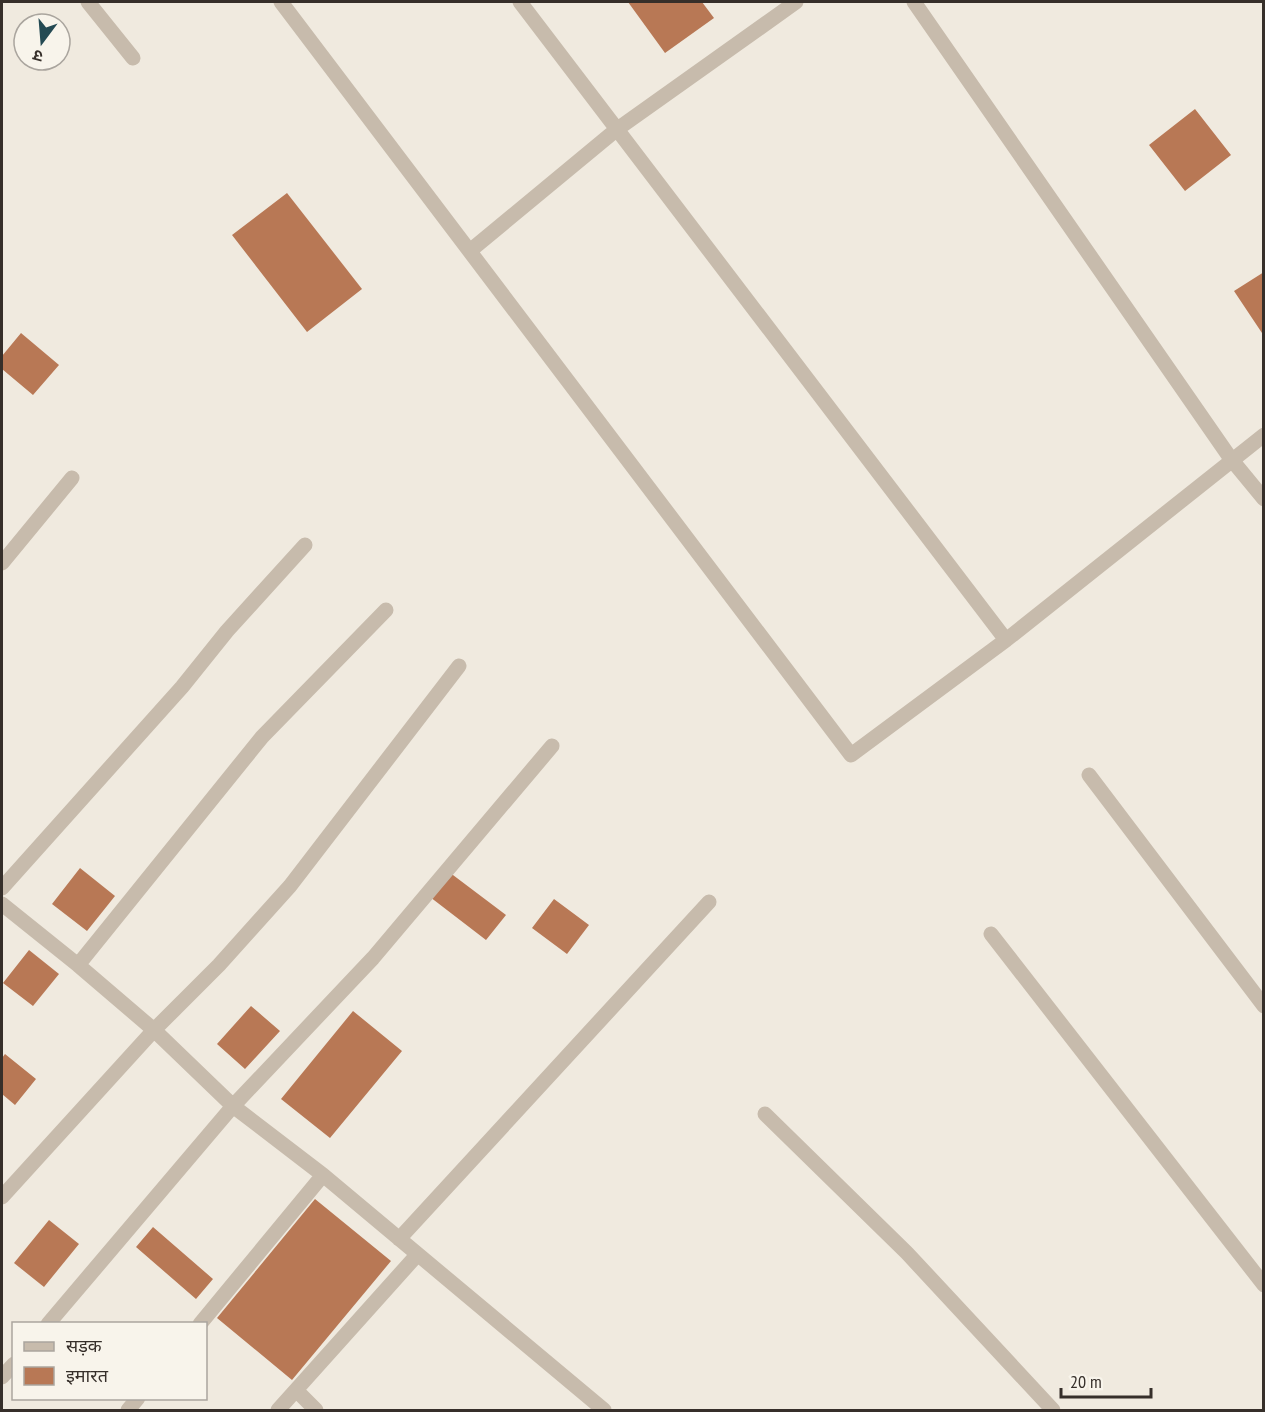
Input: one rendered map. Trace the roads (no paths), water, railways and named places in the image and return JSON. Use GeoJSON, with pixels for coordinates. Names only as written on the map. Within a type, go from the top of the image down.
{"type":"FeatureCollection","features":[{"type":"Feature","properties":{"kind":"street"},"geometry":{"type":"LineString","coordinates":[[88,2],[133,58]]}},
{"type":"Feature","properties":{"kind":"street"},"geometry":{"type":"LineString","coordinates":[[281,2],[471,250],[851,755],[1006,640],[1263,435]]}},
{"type":"Feature","properties":{"kind":"street"},"geometry":{"type":"LineString","coordinates":[[520,2],[1006,640]]}},
{"type":"Feature","properties":{"kind":"street"},"geometry":{"type":"LineString","coordinates":[[471,250],[616,130],[796,2]]}},
{"type":"Feature","properties":{"kind":"street"},"geometry":{"type":"LineString","coordinates":[[914,2],[1231,459],[1263,499]]}},
{"type":"Feature","properties":{"kind":"street"},"geometry":{"type":"LineString","coordinates":[[2,563],[72,478]]}},
{"type":"Feature","properties":{"kind":"street"},"geometry":{"type":"LineString","coordinates":[[2,888],[182,687],[227,631],[305,545]]}},
{"type":"Feature","properties":{"kind":"street"},"geometry":{"type":"LineString","coordinates":[[78,965],[262,737],[386,610]]}},
{"type":"Feature","properties":{"kind":"street"},"geometry":{"type":"LineString","coordinates":[[2,1197],[154,1030],[219,965],[290,886],[459,666]]}},
{"type":"Feature","properties":{"kind":"street"},"geometry":{"type":"LineString","coordinates":[[49,1322],[234,1106],[373,958],[552,746]]}},
{"type":"Feature","properties":{"kind":"street"},"geometry":{"type":"LineString","coordinates":[[1089,775],[1263,1006]]}},
{"type":"Feature","properties":{"kind":"street"},"geometry":{"type":"LineString","coordinates":[[399,1239],[709,902]]}},
{"type":"Feature","properties":{"kind":"street"},"geometry":{"type":"LineString","coordinates":[[2,904],[154,1030],[234,1106],[323,1175],[604,1410]]}},
{"type":"Feature","properties":{"kind":"street"},"geometry":{"type":"LineString","coordinates":[[991,934],[1263,1285]]}},
{"type":"Feature","properties":{"kind":"street"},"geometry":{"type":"LineString","coordinates":[[765,1114],[907,1253],[1053,1410]]}},
{"type":"Feature","properties":{"kind":"street"},"geometry":{"type":"LineString","coordinates":[[201,1322],[323,1175]]}},
{"type":"Feature","properties":{"kind":"street"},"geometry":{"type":"LineString","coordinates":[[278,1410],[417,1255]]}},
{"type":"Feature","properties":{"kind":"street"},"geometry":{"type":"LineString","coordinates":[[296,1390],[316,1410]]}}]}
